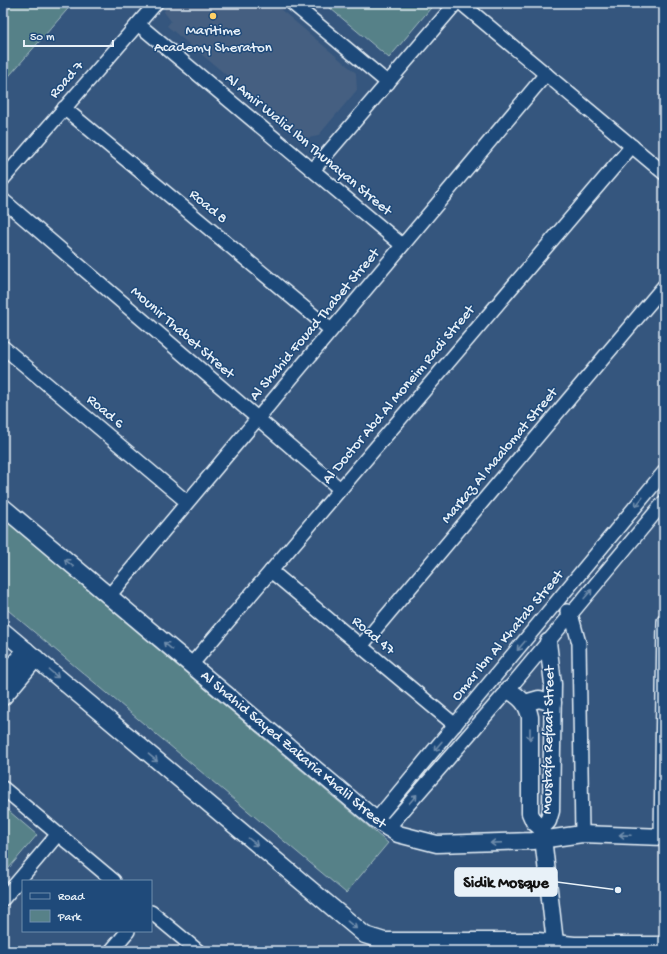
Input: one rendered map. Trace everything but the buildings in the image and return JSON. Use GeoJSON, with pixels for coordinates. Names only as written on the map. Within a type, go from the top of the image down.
{"type":"FeatureCollection","features":[{"type":"Feature","properties":{"kind":"street","name":"Road 7"},"geometry":{"type":"LineString","coordinates":[[3,179],[156,3]]}},
{"type":"Feature","properties":{"kind":"street"},"geometry":{"type":"LineString","coordinates":[[292,3],[388,83]]}},
{"type":"Feature","properties":{"kind":"street"},"geometry":{"type":"LineString","coordinates":[[313,170],[456,3]]}},
{"type":"Feature","properties":{"kind":"street"},"geometry":{"type":"LineString","coordinates":[[461,3],[664,172]]}},
{"type":"Feature","properties":{"kind":"street","name":"Al Amir Walid Ibn Thunayan Street"},"geometry":{"type":"LineString","coordinates":[[138,24],[402,245]]}},
{"type":"Feature","properties":{"kind":"street","name":"Al Shahid Fouad Thabet Street"},"geometry":{"type":"LineString","coordinates":[[109,596],[546,74]]}},
{"type":"Feature","properties":{"kind":"street","name":"Road 8"},"geometry":{"type":"LineString","coordinates":[[64,108],[331,330]]}},
{"type":"Feature","properties":{"kind":"street","name":"Al Doctor Abd Al Moneim Radi Street"},"geometry":{"type":"LineString","coordinates":[[191,665],[632,146]]}},
{"type":"Feature","properties":{"kind":"street","name":"Mounir Thabet Street"},"geometry":{"type":"LineString","coordinates":[[3,200],[340,490]]}},
{"type":"Feature","properties":{"kind":"street","name":"Markaz Al Maalomat Street"},"geometry":{"type":"LineString","coordinates":[[361,646],[664,286]]}},
{"type":"Feature","properties":{"kind":"street","name":"Road 6"},"geometry":{"type":"LineString","coordinates":[[3,347],[187,502]]}},
{"type":"Feature","properties":{"kind":"street","name":"Omar Ibn Al Khatab Street"},"geometry":{"type":"LineString","coordinates":[[381,824],[455,725],[664,472]]}},
{"type":"Feature","properties":{"kind":"street"},"geometry":{"type":"LineString","coordinates":[[381,824],[508,690],[664,502]]}},
{"type":"Feature","properties":{"kind":"street","name":"Al Shahid Sayed Zakaria Khalil Street"},"geometry":{"type":"LineString","coordinates":[[3,507],[381,824],[408,838],[438,844],[456,844],[542,834],[662,837]]}},
{"type":"Feature","properties":{"kind":"street","name":"Road 47"},"geometry":{"type":"LineString","coordinates":[[271,571],[455,725]]}},
{"type":"Feature","properties":{"kind":"street"},"geometry":{"type":"LineString","coordinates":[[557,602],[571,614]]}},
{"type":"Feature","properties":{"kind":"street","name":"Moustafa Refaat Street"},"geometry":{"type":"LineString","coordinates":[[571,614],[579,643],[582,834]]}},
{"type":"Feature","properties":{"kind":"street"},"geometry":{"type":"LineString","coordinates":[[662,837],[664,621]]}},
{"type":"Feature","properties":{"kind":"street"},"geometry":{"type":"LineString","coordinates":[[534,630],[548,642]]}},
{"type":"Feature","properties":{"kind":"street"},"geometry":{"type":"LineString","coordinates":[[3,631],[365,935],[384,941],[538,941],[556,947],[574,945],[661,947]]}},
{"type":"Feature","properties":{"kind":"street","name":"Moustafa Refaat Street"},"geometry":{"type":"LineString","coordinates":[[542,834],[550,816],[553,703],[552,670],[548,642]]}},
{"type":"Feature","properties":{"kind":"street"},"geometry":{"type":"LineString","coordinates":[[3,676],[31,654]]}},
{"type":"Feature","properties":{"kind":"street"},"geometry":{"type":"LineString","coordinates":[[3,697],[31,654]]}},
{"type":"Feature","properties":{"kind":"street","name":"Moustafa Refaat Street"},"geometry":{"type":"LineString","coordinates":[[508,690],[525,703],[530,717],[530,813],[542,834]]}},
{"type":"Feature","properties":{"kind":"street"},"geometry":{"type":"LineString","coordinates":[[525,703],[539,699],[553,703]]}},
{"type":"Feature","properties":{"kind":"street"},"geometry":{"type":"LineString","coordinates":[[3,788],[113,880]]}},
{"type":"Feature","properties":{"kind":"street"},"geometry":{"type":"LineString","coordinates":[[3,899],[58,834]]}},
{"type":"Feature","properties":{"kind":"street"},"geometry":{"type":"LineString","coordinates":[[542,834],[556,947]]}},
{"type":"Feature","properties":{"kind":"street"},"geometry":{"type":"LineString","coordinates":[[152,913],[198,951]]}},
{"type":"Feature","properties":{"kind":"street"},"geometry":{"type":"LineString","coordinates":[[111,951],[127,932]]}},
{"type":"Feature","properties":{"kind":"shaded area"},"geometry":{"type":"Polygon","coordinates":[[[169,3],[273,3],[356,73],[357,90],[318,136],[304,139],[167,26],[171,21],[164,12],[169,3]]]}},
{"type":"Feature","properties":{"kind":"green space"},"geometry":{"type":"Polygon","coordinates":[[[13,3],[73,3],[3,83],[3,14],[13,3]]]}},
{"type":"Feature","properties":{"kind":"green space"},"geometry":{"type":"Polygon","coordinates":[[[324,3],[435,3],[389,58],[324,3]]]}},
{"type":"Feature","properties":{"kind":"green space"},"geometry":{"type":"Polygon","coordinates":[[[3,519],[388,843],[346,893],[3,606],[3,519]]]}},
{"type":"Feature","properties":{"kind":"green space"},"geometry":{"type":"Polygon","coordinates":[[[3,806],[37,835],[3,875],[3,806]]]}},
{"type":"Feature","properties":{"kind":"place","name":"Maritime Academy Sheraton"},"geometry":{"type":"Point","coordinates":[213,16]}},
{"type":"Feature","properties":{"kind":"place","name":"Sidik Mosque"},"geometry":{"type":"Point","coordinates":[618,890]}}]}
